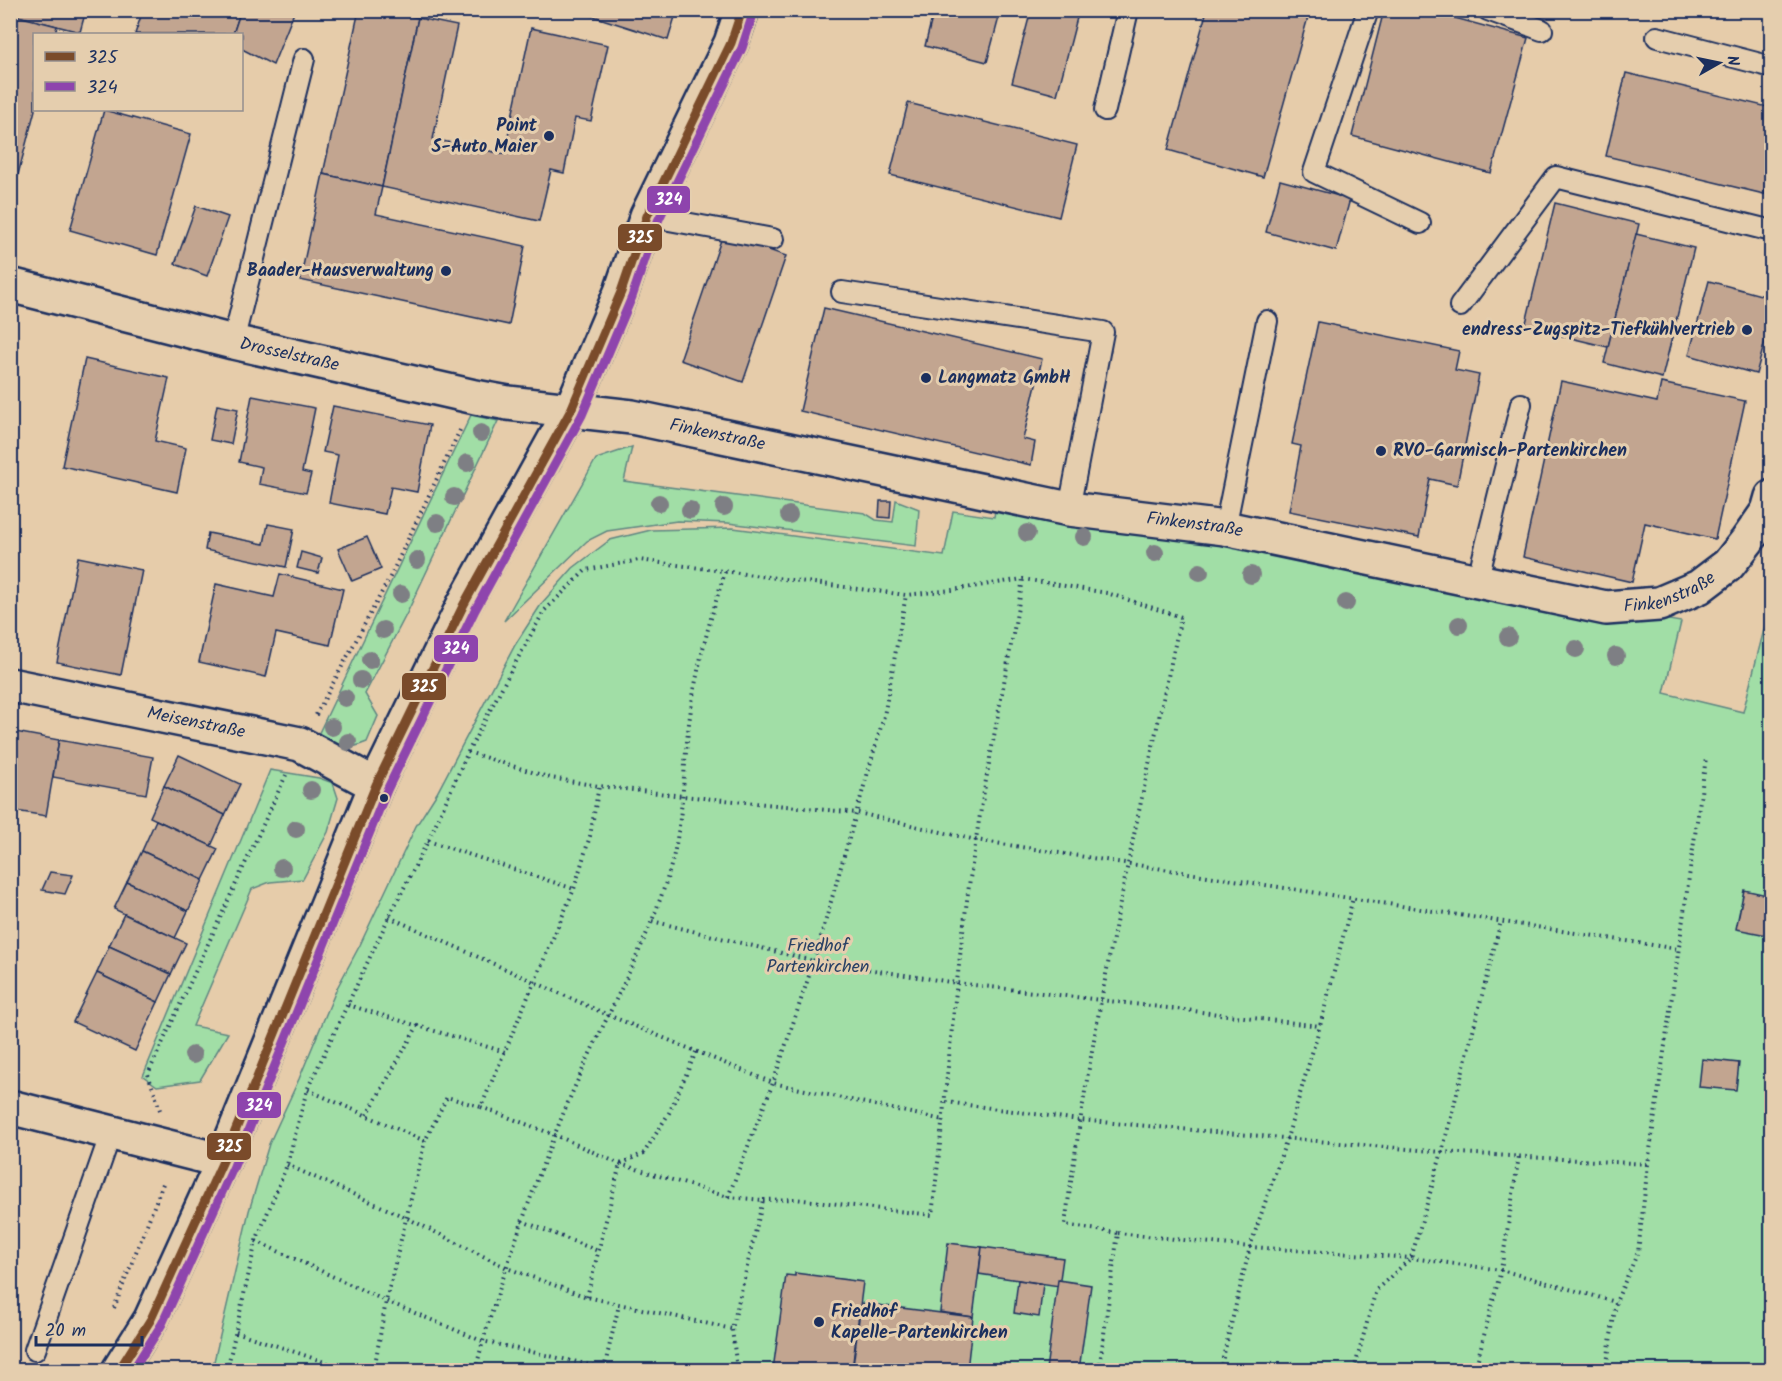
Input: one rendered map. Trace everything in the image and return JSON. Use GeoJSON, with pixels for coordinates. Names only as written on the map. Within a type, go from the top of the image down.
{"type":"FeatureCollection","features":[{"type":"Feature","properties":{"kind":"street"},"geometry":{"type":"LineString","coordinates":[[119,1371],[151,1320],[223,1161],[375,785],[464,604],[571,410],[621,292],[647,216],[731,43],[742,10]]}},
{"type":"Feature","properties":{"kind":"street","name":"Drosselstraße"},"geometry":{"type":"LineString","coordinates":[[10,285],[233,342],[476,397],[571,410]]}},
{"type":"Feature","properties":{"kind":"street","name":"Finkenstraße"},"geometry":{"type":"LineString","coordinates":[[571,410],[632,417],[1069,509],[1225,528],[1606,608],[1659,604],[1698,587],[1728,565],[1768,511],[1772,497]]}},
{"type":"Feature","properties":{"kind":"street","name":"Meisenstraße"},"geometry":{"type":"LineString","coordinates":[[10,685],[300,744],[375,785]]}},
{"type":"Feature","properties":{"kind":"street"},"geometry":{"type":"LineString","coordinates":[[10,1107],[223,1161]]}},
{"type":"Feature","properties":{"kind":"lane"},"geometry":{"type":"LineString","coordinates":[[1105,110],[1128,10]]}},
{"type":"Feature","properties":{"kind":"lane"},"geometry":{"type":"LineString","coordinates":[[1368,10],[1314,172],[1420,223]]}},
{"type":"Feature","properties":{"kind":"lane"},"geometry":{"type":"LineString","coordinates":[[1488,10],[1510,14],[1542,30]]}},
{"type":"Feature","properties":{"kind":"lane"},"geometry":{"type":"LineString","coordinates":[[1657,37],[1772,67]]}},
{"type":"Feature","properties":{"kind":"lane"},"geometry":{"type":"LineString","coordinates":[[233,342],[304,59]]}},
{"type":"Feature","properties":{"kind":"lane"},"geometry":{"type":"LineString","coordinates":[[1460,306],[1556,177],[1772,231]]}},
{"type":"Feature","properties":{"kind":"lane"},"geometry":{"type":"LineString","coordinates":[[647,216],[773,239]]}},
{"type":"Feature","properties":{"kind":"lane"},"geometry":{"type":"LineString","coordinates":[[842,292],[1102,332],[1069,509]]}},
{"type":"Feature","properties":{"kind":"lane"},"geometry":{"type":"LineString","coordinates":[[1225,528],[1267,321]]}},
{"type":"Feature","properties":{"kind":"lane"},"geometry":{"type":"LineString","coordinates":[[1477,582],[1521,404]]}},
{"type":"Feature","properties":{"kind":"lane"},"geometry":{"type":"LineString","coordinates":[[35,1350],[111,1133]]}},
{"type":"Feature","properties":{"kind":"path"},"geometry":{"type":"LineString","coordinates":[[114,1310],[172,1161],[159,1106],[148,1074],[300,744],[390,577],[476,397]]}},
{"type":"Feature","properties":{"kind":"path"},"geometry":{"type":"LineString","coordinates":[[227,1371],[256,1241],[287,1165],[308,1090],[389,917],[428,841],[468,752],[544,611],[586,570],[639,560],[906,595],[1023,579],[1107,593],[1181,617],[1127,862],[1079,1120],[1065,1225],[1250,1247],[1411,1258],[1501,1270],[1616,1302]]}},
{"type":"Feature","properties":{"kind":"path"},"geometry":{"type":"LineString","coordinates":[[476,1371],[482,1341],[522,1221],[555,1135],[652,921],[672,861],[683,796],[688,730],[696,676],[706,630],[725,572]]}},
{"type":"Feature","properties":{"kind":"path"},"geometry":{"type":"LineString","coordinates":[[374,1371],[386,1301],[405,1217],[425,1142],[447,1097],[481,1107],[555,1135],[620,1164],[728,1197],[763,1200],[795,1199],[932,1215],[946,1102],[957,983],[976,840],[1023,579]]}},
{"type":"Feature","properties":{"kind":"path"},"geometry":{"type":"LineString","coordinates":[[728,1197],[773,1083],[814,961],[858,813],[884,716],[906,595]]}},
{"type":"Feature","properties":{"kind":"path"},"geometry":{"type":"LineString","coordinates":[[468,752],[551,778],[599,786],[858,813],[976,840],[1678,949]]}},
{"type":"Feature","properties":{"kind":"path"},"geometry":{"type":"LineString","coordinates":[[1606,1371],[1616,1302],[1638,1252],[1648,1164],[1706,758]]}},
{"type":"Feature","properties":{"kind":"path"},"geometry":{"type":"LineString","coordinates":[[481,1107],[574,889],[590,836],[599,786]]}},
{"type":"Feature","properties":{"kind":"path"},"geometry":{"type":"LineString","coordinates":[[428,841],[574,889]]}},
{"type":"Feature","properties":{"kind":"path"},"geometry":{"type":"LineString","coordinates":[[1220,1371],[1250,1247],[1287,1138],[1320,1026],[1353,898]]}},
{"type":"Feature","properties":{"kind":"path"},"geometry":{"type":"LineString","coordinates":[[389,917],[608,1015],[773,1083],[944,1120]]}},
{"type":"Feature","properties":{"kind":"path"},"geometry":{"type":"LineString","coordinates":[[652,921],[814,961],[1101,1002],[1320,1026]]}},
{"type":"Feature","properties":{"kind":"path"},"geometry":{"type":"LineString","coordinates":[[1354,1371],[1376,1290],[1411,1258],[1442,1152],[1501,921]]}},
{"type":"Feature","properties":{"kind":"path"},"geometry":{"type":"LineString","coordinates":[[347,1005],[505,1052]]}},
{"type":"Feature","properties":{"kind":"path"},"geometry":{"type":"LineString","coordinates":[[367,1115],[418,1025]]}},
{"type":"Feature","properties":{"kind":"path"},"geometry":{"type":"LineString","coordinates":[[620,1164],[644,1153],[669,1113],[696,1052]]}},
{"type":"Feature","properties":{"kind":"path"},"geometry":{"type":"LineString","coordinates":[[308,1090],[425,1142]]}},
{"type":"Feature","properties":{"kind":"path"},"geometry":{"type":"LineString","coordinates":[[946,1102],[1079,1120],[1442,1152],[1648,1164]]}},
{"type":"Feature","properties":{"kind":"path"},"geometry":{"type":"LineString","coordinates":[[1475,1371],[1501,1270],[1519,1156]]}},
{"type":"Feature","properties":{"kind":"path"},"geometry":{"type":"LineString","coordinates":[[587,1297],[620,1164]]}},
{"type":"Feature","properties":{"kind":"path"},"geometry":{"type":"LineString","coordinates":[[287,1165],[405,1217],[507,1268],[587,1297],[732,1329]]}},
{"type":"Feature","properties":{"kind":"path"},"geometry":{"type":"LineString","coordinates":[[737,1371],[732,1329],[763,1200]]}},
{"type":"Feature","properties":{"kind":"path"},"geometry":{"type":"LineString","coordinates":[[522,1221],[598,1251]]}},
{"type":"Feature","properties":{"kind":"path"},"geometry":{"type":"LineString","coordinates":[[1099,1371],[1118,1233]]}},
{"type":"Feature","properties":{"kind":"path"},"geometry":{"type":"LineString","coordinates":[[256,1241],[386,1301],[482,1341],[604,1369],[619,1305]]}},
{"type":"Feature","properties":{"kind":"path"},"geometry":{"type":"LineString","coordinates":[[236,1332],[348,1371]]}},
{"type":"Feature","properties":{"kind":"green space"},"geometry":{"type":"Polygon","coordinates":[[[471,415],[498,421],[407,613],[365,694],[378,716],[367,742],[341,749],[315,741],[471,415]]]}},
{"type":"Feature","properties":{"kind":"green space"},"geometry":{"type":"Polygon","coordinates":[[[632,447],[624,481],[865,513],[876,520],[893,522],[896,500],[919,509],[916,546],[728,523],[677,521],[607,531],[587,541],[504,621],[596,459],[632,447]]]}},
{"type":"Feature","properties":{"kind":"green space","name":"Friedhof Partenkirchen"},"geometry":{"type":"Polygon","coordinates":[[[996,504],[1681,622],[1664,693],[1743,712],[1771,602],[1771,1370],[212,1370],[249,1211],[269,1144],[337,988],[360,945],[416,826],[437,793],[515,645],[542,603],[573,568],[610,540],[651,530],[733,528],[944,556],[953,511],[994,517],[996,504]]]}},
{"type":"Feature","properties":{"kind":"green space"},"geometry":{"type":"Polygon","coordinates":[[[270,770],[319,778],[333,783],[338,798],[328,832],[303,879],[270,882],[252,889],[193,1026],[228,1033],[200,1080],[157,1086],[143,1076],[270,770]]]}},
{"type":"Feature","properties":{"kind":"building"},"geometry":{"type":"Polygon","coordinates":[[[10,10],[86,10],[80,32],[10,14],[10,10]]]}},
{"type":"Feature","properties":{"kind":"building"},"geometry":{"type":"Polygon","coordinates":[[[143,10],[241,10],[233,33],[135,33],[143,10]]]}},
{"type":"Feature","properties":{"kind":"building"},"geometry":{"type":"Polygon","coordinates":[[[241,10],[295,10],[273,65],[243,50],[243,33],[233,33],[241,10]]]}},
{"type":"Feature","properties":{"kind":"building"},"geometry":{"type":"Polygon","coordinates":[[[320,10],[359,10],[358,14],[320,10]]]}},
{"type":"Feature","properties":{"kind":"building"},"geometry":{"type":"Polygon","coordinates":[[[359,10],[385,10],[418,18],[382,187],[323,174],[359,10]]]}},
{"type":"Feature","properties":{"kind":"building"},"geometry":{"type":"Polygon","coordinates":[[[574,10],[677,10],[668,40],[574,10]]]}},
{"type":"Feature","properties":{"kind":"building"},"geometry":{"type":"Polygon","coordinates":[[[934,10],[1001,10],[987,62],[925,46],[934,10]]]}},
{"type":"Feature","properties":{"kind":"building"},"geometry":{"type":"Polygon","coordinates":[[[1031,10],[1079,10],[1057,95],[1012,83],[1031,10]]]}},
{"type":"Feature","properties":{"kind":"building"},"geometry":{"type":"Polygon","coordinates":[[[1207,10],[1310,10],[1263,177],[1168,150],[1207,10]]]}},
{"type":"Feature","properties":{"kind":"building"},"geometry":{"type":"Polygon","coordinates":[[[1384,10],[1426,10],[1528,38],[1491,173],[1352,136],[1384,10]]]}},
{"type":"Feature","properties":{"kind":"building"},"geometry":{"type":"Polygon","coordinates":[[[10,14],[57,26],[55,33],[33,33],[35,111],[10,205],[10,14]]]}},
{"type":"Feature","properties":{"kind":"building"},"geometry":{"type":"Polygon","coordinates":[[[418,18],[457,26],[433,139],[504,154],[531,28],[608,45],[591,121],[575,118],[564,173],[551,170],[539,221],[382,187],[418,18]]]}},
{"type":"Feature","properties":{"kind":"building"},"geometry":{"type":"Polygon","coordinates":[[[1626,73],[1772,108],[1772,163],[1764,194],[1606,156],[1626,73]]]}},
{"type":"Feature","properties":{"kind":"building"},"geometry":{"type":"Polygon","coordinates":[[[908,103],[1077,145],[1059,217],[890,175],[908,103]]]}},
{"type":"Feature","properties":{"kind":"building"},"geometry":{"type":"Polygon","coordinates":[[[104,111],[191,134],[157,255],[70,230],[104,111]]]}},
{"type":"Feature","properties":{"kind":"building"},"geometry":{"type":"Polygon","coordinates":[[[1772,163],[1772,196],[1764,194],[1772,163]]]}},
{"type":"Feature","properties":{"kind":"building"},"geometry":{"type":"Polygon","coordinates":[[[323,174],[382,187],[376,214],[525,246],[509,325],[300,280],[323,174]]]}},
{"type":"Feature","properties":{"kind":"building"},"geometry":{"type":"Polygon","coordinates":[[[1280,180],[1350,199],[1336,251],[1266,232],[1280,180]]]}},
{"type":"Feature","properties":{"kind":"building"},"geometry":{"type":"Polygon","coordinates":[[[1555,203],[1639,224],[1608,347],[1525,327],[1555,203]]]}},
{"type":"Feature","properties":{"kind":"building"},"geometry":{"type":"Polygon","coordinates":[[[196,206],[228,217],[207,276],[175,264],[196,206]]]}},
{"type":"Feature","properties":{"kind":"building"},"geometry":{"type":"Polygon","coordinates":[[[723,234],[786,256],[743,382],[680,360],[723,234]]]}},
{"type":"Feature","properties":{"kind":"building"},"geometry":{"type":"Polygon","coordinates":[[[1636,234],[1694,248],[1662,378],[1604,363],[1636,234]]]}},
{"type":"Feature","properties":{"kind":"building"},"geometry":{"type":"Polygon","coordinates":[[[1709,281],[1772,298],[1772,316],[1756,374],[1689,355],[1709,281]]]}},
{"type":"Feature","properties":{"kind":"building"},"geometry":{"type":"Polygon","coordinates":[[[824,308],[1042,359],[1023,439],[1035,442],[1031,465],[800,411],[824,308]]]}},
{"type":"Feature","properties":{"kind":"building"},"geometry":{"type":"Polygon","coordinates":[[[1318,322],[1459,351],[1455,370],[1479,375],[1457,485],[1430,479],[1419,537],[1289,511],[1301,446],[1292,444],[1318,322]]]}},
{"type":"Feature","properties":{"kind":"building"},"geometry":{"type":"Polygon","coordinates":[[[85,359],[169,378],[155,441],[186,448],[177,492],[62,466],[85,359]]]}},
{"type":"Feature","properties":{"kind":"building"},"geometry":{"type":"Polygon","coordinates":[[[1561,381],[1657,402],[1661,383],[1745,401],[1715,539],[1645,523],[1632,582],[1523,557],[1561,381]]]}},
{"type":"Feature","properties":{"kind":"building"},"geometry":{"type":"Polygon","coordinates":[[[252,396],[315,408],[302,472],[311,474],[306,493],[259,484],[262,467],[239,462],[252,396]]]}},
{"type":"Feature","properties":{"kind":"building"},"geometry":{"type":"Polygon","coordinates":[[[217,405],[238,409],[231,444],[210,440],[217,405]]]}},
{"type":"Feature","properties":{"kind":"building"},"geometry":{"type":"Polygon","coordinates":[[[333,406],[430,425],[417,492],[391,487],[385,514],[329,503],[338,455],[323,452],[333,406]]]}},
{"type":"Feature","properties":{"kind":"building"},"geometry":{"type":"Polygon","coordinates":[[[880,501],[891,501],[890,518],[879,517],[880,501]]]}},
{"type":"Feature","properties":{"kind":"building"},"geometry":{"type":"Polygon","coordinates":[[[268,524],[294,529],[286,567],[205,550],[208,533],[264,544],[268,524]]]}},
{"type":"Feature","properties":{"kind":"building"},"geometry":{"type":"Polygon","coordinates":[[[367,537],[381,569],[352,581],[338,549],[367,537]]]}},
{"type":"Feature","properties":{"kind":"building"},"geometry":{"type":"Polygon","coordinates":[[[301,552],[322,558],[318,573],[297,568],[301,552]]]}},
{"type":"Feature","properties":{"kind":"building"},"geometry":{"type":"Polygon","coordinates":[[[78,557],[142,570],[121,675],[57,662],[78,557]]]}},
{"type":"Feature","properties":{"kind":"building"},"geometry":{"type":"Polygon","coordinates":[[[280,574],[343,589],[330,645],[276,633],[266,677],[199,662],[216,584],[274,597],[280,574]]]}},
{"type":"Feature","properties":{"kind":"building"},"geometry":{"type":"Polygon","coordinates":[[[10,731],[59,740],[46,816],[10,810],[10,731]]]}},
{"type":"Feature","properties":{"kind":"building"},"geometry":{"type":"Polygon","coordinates":[[[59,740],[153,757],[146,794],[53,777],[59,740]]]}},
{"type":"Feature","properties":{"kind":"building"},"geometry":{"type":"Polygon","coordinates":[[[179,755],[240,784],[225,815],[164,786],[179,755]]]}},
{"type":"Feature","properties":{"kind":"building"},"geometry":{"type":"Polygon","coordinates":[[[164,786],[225,815],[211,846],[150,817],[164,786]]]}},
{"type":"Feature","properties":{"kind":"building"},"geometry":{"type":"Polygon","coordinates":[[[156,820],[218,849],[203,880],[142,851],[156,820]]]}},
{"type":"Feature","properties":{"kind":"building"},"geometry":{"type":"Polygon","coordinates":[[[142,851],[203,880],[188,911],[127,882],[142,851]]]}},
{"type":"Feature","properties":{"kind":"building"},"geometry":{"type":"Polygon","coordinates":[[[50,872],[73,875],[65,894],[42,890],[50,872]]]}},
{"type":"Feature","properties":{"kind":"building"},"geometry":{"type":"Polygon","coordinates":[[[127,882],[188,911],[175,938],[114,909],[127,882]]]}},
{"type":"Feature","properties":{"kind":"building"},"geometry":{"type":"Polygon","coordinates":[[[1744,890],[1772,896],[1772,936],[1736,929],[1744,890]]]}},
{"type":"Feature","properties":{"kind":"building"},"geometry":{"type":"Polygon","coordinates":[[[124,914],[186,943],[171,974],[109,946],[124,914]]]}},
{"type":"Feature","properties":{"kind":"building"},"geometry":{"type":"Polygon","coordinates":[[[109,946],[171,974],[158,1002],[97,973],[109,946]]]}},
{"type":"Feature","properties":{"kind":"building"},"geometry":{"type":"Polygon","coordinates":[[[97,973],[158,1002],[135,1051],[73,1022],[97,973]]]}},
{"type":"Feature","properties":{"kind":"building"},"geometry":{"type":"Polygon","coordinates":[[[1702,1059],[1739,1063],[1736,1090],[1699,1087],[1702,1059]]]}},
{"type":"Feature","properties":{"kind":"building"},"geometry":{"type":"Polygon","coordinates":[[[948,1243],[982,1247],[973,1317],[940,1312],[948,1243]]]}},
{"type":"Feature","properties":{"kind":"building"},"geometry":{"type":"Polygon","coordinates":[[[982,1247],[1063,1258],[1059,1286],[979,1274],[982,1247]]]}},
{"type":"Feature","properties":{"kind":"building","name":"Friedhof Kapelle-Partenkirchen"},"geometry":{"type":"Polygon","coordinates":[[[795,1273],[863,1282],[852,1370],[773,1370],[786,1275],[795,1276],[795,1273]]]}},
{"type":"Feature","properties":{"kind":"building"},"geometry":{"type":"Polygon","coordinates":[[[1018,1280],[1043,1284],[1039,1317],[1014,1313],[1018,1280]]]}},
{"type":"Feature","properties":{"kind":"building"},"geometry":{"type":"Polygon","coordinates":[[[1058,1280],[1091,1285],[1079,1370],[1046,1370],[1058,1280]]]}},
{"type":"Feature","properties":{"kind":"building"},"geometry":{"type":"Polygon","coordinates":[[[861,1303],[973,1317],[967,1370],[886,1370],[853,1366],[861,1303]]]}},
{"type":"Feature","properties":{"kind":"transit line","name":"325"},"geometry":{"type":"LineString","coordinates":[[119,1370],[151,1319],[223,1161],[376,785],[464,604],[571,410],[621,292],[647,216],[731,43],[742,10]]}},
{"type":"Feature","properties":{"kind":"transit line","name":"324"},"geometry":{"type":"LineString","coordinates":[[133,1370],[162,1324],[234,1166],[387,790],[475,610],[582,415],[632,297],[658,221],[742,48],[753,14]]}},
{"type":"Feature","properties":{"kind":"place","name":"Point S-Auto Maier"},"geometry":{"type":"Point","coordinates":[549,136]}},
{"type":"Feature","properties":{"kind":"place","name":"Baader-Hausverwaltung"},"geometry":{"type":"Point","coordinates":[446,271]}},
{"type":"Feature","properties":{"kind":"place","name":"endress-Zugspitz-Tiefkühlvertrieb"},"geometry":{"type":"Point","coordinates":[1747,330]}},
{"type":"Feature","properties":{"kind":"place","name":"Langmatz GmbH"},"geometry":{"type":"Point","coordinates":[926,378]}},
{"type":"Feature","properties":{"kind":"place","name":"RVO-Garmisch-Partenkirchen"},"geometry":{"type":"Point","coordinates":[1381,451]}},
{"type":"Feature","properties":{"kind":"place","name":"Friedhof Kapelle-Partenkirchen"},"geometry":{"type":"Point","coordinates":[819,1322]}}]}
